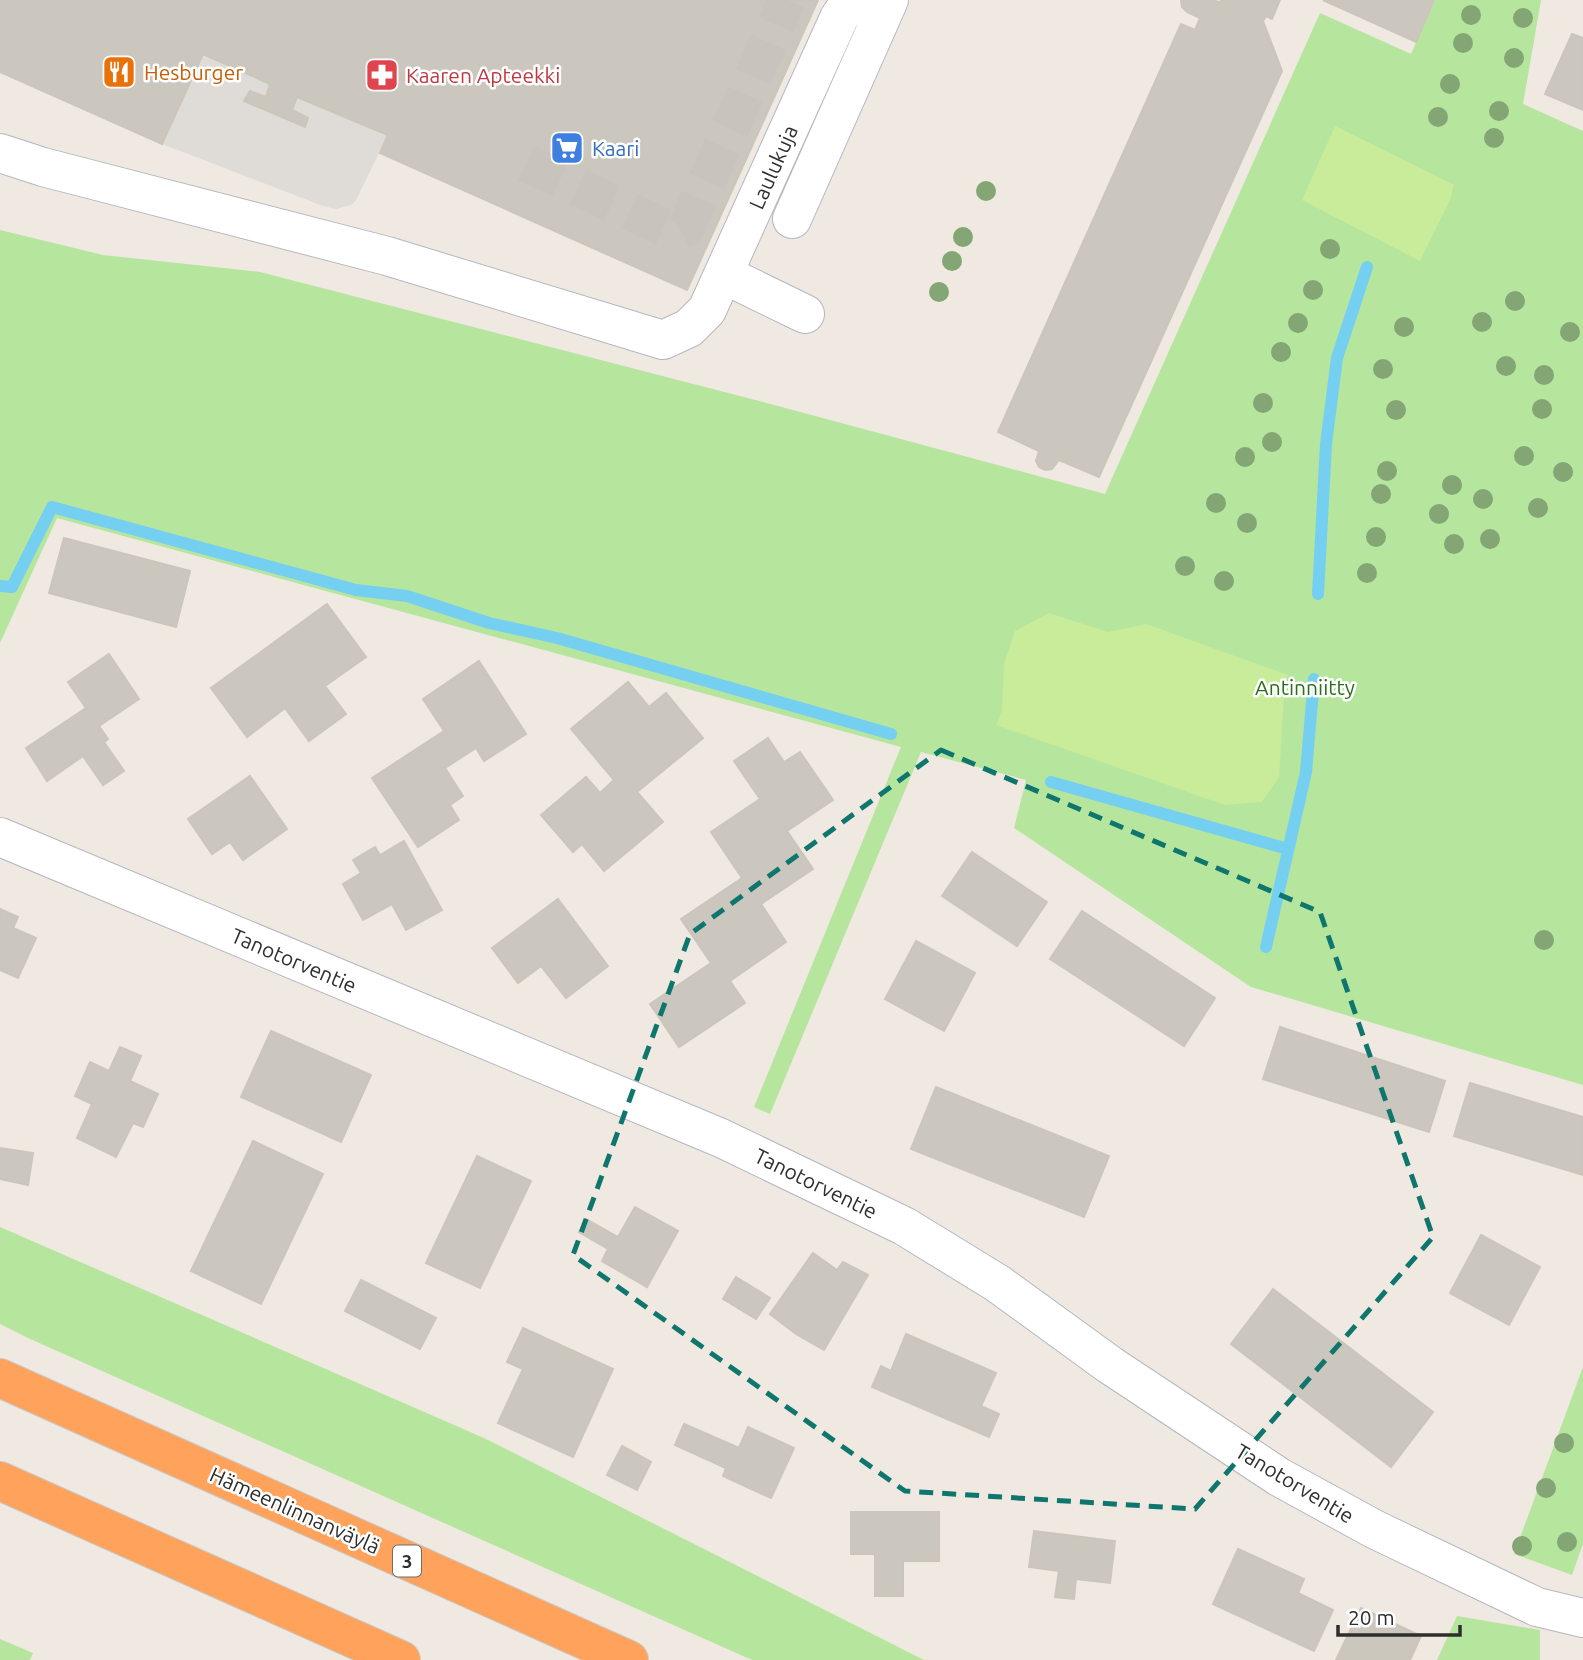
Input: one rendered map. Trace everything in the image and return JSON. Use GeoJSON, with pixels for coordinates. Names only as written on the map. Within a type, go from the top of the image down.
{"type":"FeatureCollection","features":[{"type":"Feature","properties":{"kind":"highway","name":"Hämeenlinnanväylä"},"geometry":{"type":"LineString","coordinates":[[0,1378],[629,1660]]}},
{"type":"Feature","properties":{"kind":"highway"},"geometry":{"type":"LineString","coordinates":[[0,1481],[401,1660]]}},
{"type":"Feature","properties":{"kind":"street","name":"Laulukuja"},"geometry":{"type":"LineString","coordinates":[[0,153],[43,167],[387,256],[663,340],[689,328],[707,310],[839,18],[851,0]]}},
{"type":"Feature","properties":{"kind":"street"},"geometry":{"type":"LineString","coordinates":[[792,219],[889,0]]}},
{"type":"Feature","properties":{"kind":"street"},"geometry":{"type":"LineString","coordinates":[[725,275],[805,314]]}},
{"type":"Feature","properties":{"kind":"street","name":"Tanotorventie"},"geometry":{"type":"LineString","coordinates":[[0,838],[721,1138],[904,1226],[997,1283],[1111,1365],[1279,1477],[1374,1529],[1537,1607],[1583,1618]]}},
{"type":"Feature","properties":{"kind":"highlighted area"},"geometry":{"type":"Polygon","coordinates":[[[941,750],[1320,912],[1433,1237],[1195,1509],[905,1491],[573,1255],[690,934],[941,750]]]}},
{"type":"Feature","properties":{"kind":"green space","name":"Antinniitty"},"geometry":{"type":"Polygon","coordinates":[[[1435,0],[1541,0],[1523,104],[1583,131],[1583,1085],[1251,987],[1014,828],[1026,780],[921,752],[770,1114],[754,1107],[901,747],[57,518],[0,643],[0,230],[103,255],[260,272],[1105,494],[1320,13],[1411,54],[1435,0]]]}},
{"type":"Feature","properties":{"kind":"green space"},"geometry":{"type":"Polygon","coordinates":[[[1335,126],[1454,185],[1450,200],[1420,261],[1302,200],[1335,126]]]}},
{"type":"Feature","properties":{"kind":"green space"},"geometry":{"type":"Polygon","coordinates":[[[1049,613],[1108,632],[1146,624],[1288,675],[1284,695],[1279,777],[1262,802],[1225,805],[996,725],[1002,710],[1004,664],[1015,631],[1049,613]]]}},
{"type":"Feature","properties":{"kind":"green space"},"geometry":{"type":"Polygon","coordinates":[[[0,1227],[484,1438],[924,1660],[752,1660],[28,1338],[0,1324],[0,1227]]]}},
{"type":"Feature","properties":{"kind":"green space"},"geometry":{"type":"Polygon","coordinates":[[[1583,1367],[1583,1544],[1572,1575],[1514,1554],[1583,1367]]]}},
{"type":"Feature","properties":{"kind":"green space"},"geometry":{"type":"Polygon","coordinates":[[[1457,1616],[1540,1630],[1540,1660],[1437,1660],[1457,1616]]]}},
{"type":"Feature","properties":{"kind":"green space"},"geometry":{"type":"Polygon","coordinates":[[[0,1639],[33,1653],[30,1660],[0,1660],[0,1639]]]}},
{"type":"Feature","properties":{"kind":"shaded area"},"geometry":{"type":"Polygon","coordinates":[[[203,54],[270,84],[266,97],[250,91],[245,101],[273,114],[305,126],[308,117],[292,110],[297,97],[388,135],[356,200],[351,205],[336,209],[323,206],[162,144],[203,54]]]}},
{"type":"Feature","properties":{"kind":"building","name":"Kaari"},"geometry":{"type":"Polygon","coordinates":[[[0,0],[818,0],[687,290],[380,153],[388,135],[297,97],[292,110],[308,118],[305,127],[244,101],[250,91],[266,97],[270,84],[203,54],[162,144],[0,72],[0,0]]]}},
{"type":"Feature","properties":{"kind":"building"},"geometry":{"type":"Polygon","coordinates":[[[1181,0],[1214,0],[1220,3],[1221,0],[1280,0],[1272,19],[1266,16],[1263,21],[1282,71],[1099,477],[1059,460],[1052,469],[1045,470],[1039,467],[1036,461],[1039,451],[998,432],[1181,24],[1195,30],[1200,18],[1187,12],[1182,7],[1181,0]]]}},
{"type":"Feature","properties":{"kind":"building"},"geometry":{"type":"Polygon","coordinates":[[[1323,0],[1434,0],[1416,42],[1323,0]]]}},
{"type":"Feature","properties":{"kind":"building"},"geometry":{"type":"Polygon","coordinates":[[[1572,34],[1583,38],[1583,110],[1545,94],[1572,34]]]}},
{"type":"Feature","properties":{"kind":"building"},"geometry":{"type":"Polygon","coordinates":[[[64,538],[190,571],[176,627],[49,593],[64,538]]]}},
{"type":"Feature","properties":{"kind":"building"},"geometry":{"type":"Polygon","coordinates":[[[327,604],[366,657],[325,686],[346,714],[309,741],[285,708],[247,737],[211,688],[327,604]]]}},
{"type":"Feature","properties":{"kind":"building"},"geometry":{"type":"Polygon","coordinates":[[[109,654],[139,699],[99,726],[108,739],[104,742],[124,771],[103,785],[83,756],[47,781],[26,748],[86,708],[68,682],[109,654]]]}},
{"type":"Feature","properties":{"kind":"building"},"geometry":{"type":"Polygon","coordinates":[[[479,661],[526,734],[484,761],[476,748],[445,768],[463,796],[450,805],[459,820],[418,847],[372,778],[444,731],[423,699],[479,661]]]}},
{"type":"Feature","properties":{"kind":"building"},"geometry":{"type":"Polygon","coordinates":[[[628,682],[649,707],[666,693],[703,738],[637,792],[663,822],[604,871],[582,844],[573,852],[541,815],[586,777],[600,793],[614,780],[571,729],[628,682]]]}},
{"type":"Feature","properties":{"kind":"building"},"geometry":{"type":"Polygon","coordinates":[[[768,738],[784,762],[800,752],[833,800],[787,831],[813,869],[761,904],[786,942],[730,981],[745,1003],[679,1047],[650,1004],[711,963],[681,919],[742,878],[711,832],[760,799],[734,761],[768,738]]]}},
{"type":"Feature","properties":{"kind":"building"},"geometry":{"type":"Polygon","coordinates":[[[250,776],[287,829],[243,860],[230,842],[212,854],[188,819],[250,776]]]}},
{"type":"Feature","properties":{"kind":"building"},"geometry":{"type":"Polygon","coordinates":[[[404,841],[442,910],[406,930],[392,904],[363,920],[343,884],[361,873],[353,860],[375,847],[380,855],[404,841]]]}},
{"type":"Feature","properties":{"kind":"building"},"geometry":{"type":"Polygon","coordinates":[[[972,852],[1047,902],[1017,946],[942,896],[972,852]]]}},
{"type":"Feature","properties":{"kind":"building"},"geometry":{"type":"Polygon","coordinates":[[[558,899],[608,966],[566,998],[541,966],[518,983],[492,948],[558,899]]]}},
{"type":"Feature","properties":{"kind":"building"},"geometry":{"type":"Polygon","coordinates":[[[0,909],[18,917],[13,928],[36,938],[18,978],[0,970],[0,909]]]}},
{"type":"Feature","properties":{"kind":"building"},"geometry":{"type":"Polygon","coordinates":[[[1082,911],[1215,998],[1184,1046],[1050,959],[1082,911]]]}},
{"type":"Feature","properties":{"kind":"building"},"geometry":{"type":"Polygon","coordinates":[[[916,941],[975,973],[944,1031],[885,999],[916,941]]]}},
{"type":"Feature","properties":{"kind":"building"},"geometry":{"type":"Polygon","coordinates":[[[1280,1027],[1445,1081],[1429,1132],[1263,1079],[1280,1027]]]}},
{"type":"Feature","properties":{"kind":"building"},"geometry":{"type":"Polygon","coordinates":[[[271,1031],[371,1075],[341,1142],[241,1097],[271,1031]]]}},
{"type":"Feature","properties":{"kind":"building"},"geometry":{"type":"Polygon","coordinates":[[[120,1047],[141,1056],[130,1081],[158,1094],[143,1127],[133,1123],[116,1157],[77,1138],[92,1104],[75,1096],[90,1062],[109,1071],[120,1047]]]}},
{"type":"Feature","properties":{"kind":"building"},"geometry":{"type":"Polygon","coordinates":[[[1470,1083],[1583,1117],[1583,1175],[1454,1136],[1470,1083]]]}},
{"type":"Feature","properties":{"kind":"building"},"geometry":{"type":"Polygon","coordinates":[[[936,1087],[1109,1156],[1084,1217],[911,1149],[936,1087]]]}},
{"type":"Feature","properties":{"kind":"building"},"geometry":{"type":"Polygon","coordinates":[[[253,1141],[323,1174],[261,1304],[191,1271],[253,1141]]]}},
{"type":"Feature","properties":{"kind":"building"},"geometry":{"type":"Polygon","coordinates":[[[0,1148],[33,1153],[28,1185],[0,1179],[0,1148]]]}},
{"type":"Feature","properties":{"kind":"building"},"geometry":{"type":"Polygon","coordinates":[[[477,1156],[531,1181],[480,1288],[426,1263],[477,1156]]]}},
{"type":"Feature","properties":{"kind":"building"},"geometry":{"type":"Polygon","coordinates":[[[635,1207],[678,1231],[647,1287],[602,1261],[608,1249],[579,1232],[586,1219],[618,1237],[635,1207]]]}},
{"type":"Feature","properties":{"kind":"building"},"geometry":{"type":"Polygon","coordinates":[[[1481,1235],[1540,1267],[1509,1325],[1450,1293],[1481,1235]]]}},
{"type":"Feature","properties":{"kind":"building"},"geometry":{"type":"Polygon","coordinates":[[[813,1253],[837,1270],[843,1262],[868,1275],[824,1350],[796,1334],[770,1314],[813,1253]]]}},
{"type":"Feature","properties":{"kind":"building"},"geometry":{"type":"Polygon","coordinates":[[[736,1277],[770,1298],[756,1319],[723,1299],[736,1277]]]}},
{"type":"Feature","properties":{"kind":"building"},"geometry":{"type":"Polygon","coordinates":[[[361,1280],[436,1318],[420,1349],[345,1311],[361,1280]]]}},
{"type":"Feature","properties":{"kind":"building"},"geometry":{"type":"Polygon","coordinates":[[[1273,1289],[1433,1412],[1391,1467],[1231,1344],[1273,1289]]]}},
{"type":"Feature","properties":{"kind":"building"},"geometry":{"type":"Polygon","coordinates":[[[523,1328],[613,1369],[573,1457],[498,1423],[523,1369],[507,1362],[523,1328]]]}},
{"type":"Feature","properties":{"kind":"building"},"geometry":{"type":"Polygon","coordinates":[[[906,1334],[996,1373],[981,1406],[999,1414],[989,1437],[872,1387],[881,1366],[891,1371],[906,1334]]]}},
{"type":"Feature","properties":{"kind":"building"},"geometry":{"type":"Polygon","coordinates":[[[684,1424],[739,1448],[748,1427],[794,1448],[771,1498],[723,1476],[726,1468],[675,1445],[684,1424]]]}},
{"type":"Feature","properties":{"kind":"building"},"geometry":{"type":"Polygon","coordinates":[[[622,1446],[651,1462],[637,1490],[607,1475],[622,1446]]]}},
{"type":"Feature","properties":{"kind":"building"},"geometry":{"type":"Polygon","coordinates":[[[851,1512],[939,1512],[939,1561],[903,1561],[903,1596],[875,1596],[875,1554],[851,1554],[851,1512]]]}},
{"type":"Feature","properties":{"kind":"building"},"geometry":{"type":"Polygon","coordinates":[[[1034,1531],[1115,1541],[1110,1583],[1076,1579],[1074,1599],[1055,1597],[1059,1571],[1029,1567],[1034,1531]]]}},
{"type":"Feature","properties":{"kind":"building"},"geometry":{"type":"Polygon","coordinates":[[[1238,1549],[1304,1579],[1298,1593],[1333,1610],[1314,1651],[1213,1604],[1238,1549]]]}},
{"type":"Feature","properties":{"kind":"building"},"geometry":{"type":"Polygon","coordinates":[[[1361,1608],[1421,1636],[1410,1660],[1336,1660],[1361,1608]]]}},
{"type":"Feature","properties":{"kind":"waterway"},"geometry":{"type":"LineString","coordinates":[[1318,594],[1326,444],[1337,358],[1367,267]]}},
{"type":"Feature","properties":{"kind":"waterway"},"geometry":{"type":"LineString","coordinates":[[0,586],[12,587],[52,507],[356,590],[407,596],[489,623],[557,638],[891,734]]}},
{"type":"Feature","properties":{"kind":"waterway"},"geometry":{"type":"LineString","coordinates":[[1266,947],[1306,772],[1314,679]]}},
{"type":"Feature","properties":{"kind":"waterway"},"geometry":{"type":"LineString","coordinates":[[1051,782],[1288,849]]}},
{"type":"Feature","properties":{"kind":"tunnel"},"geometry":{"type":"LineString","coordinates":[[526,163],[676,233],[686,228],[787,0]]}},
{"type":"Feature","properties":{"kind":"place","name":"Hesburger"},"geometry":{"type":"Point","coordinates":[119,72]}},
{"type":"Feature","properties":{"kind":"place","name":"Kaaren Apteekki"},"geometry":{"type":"Point","coordinates":[382,75]}},
{"type":"Feature","properties":{"kind":"place","name":"Kaari"},"geometry":{"type":"Point","coordinates":[567,148]}}]}
